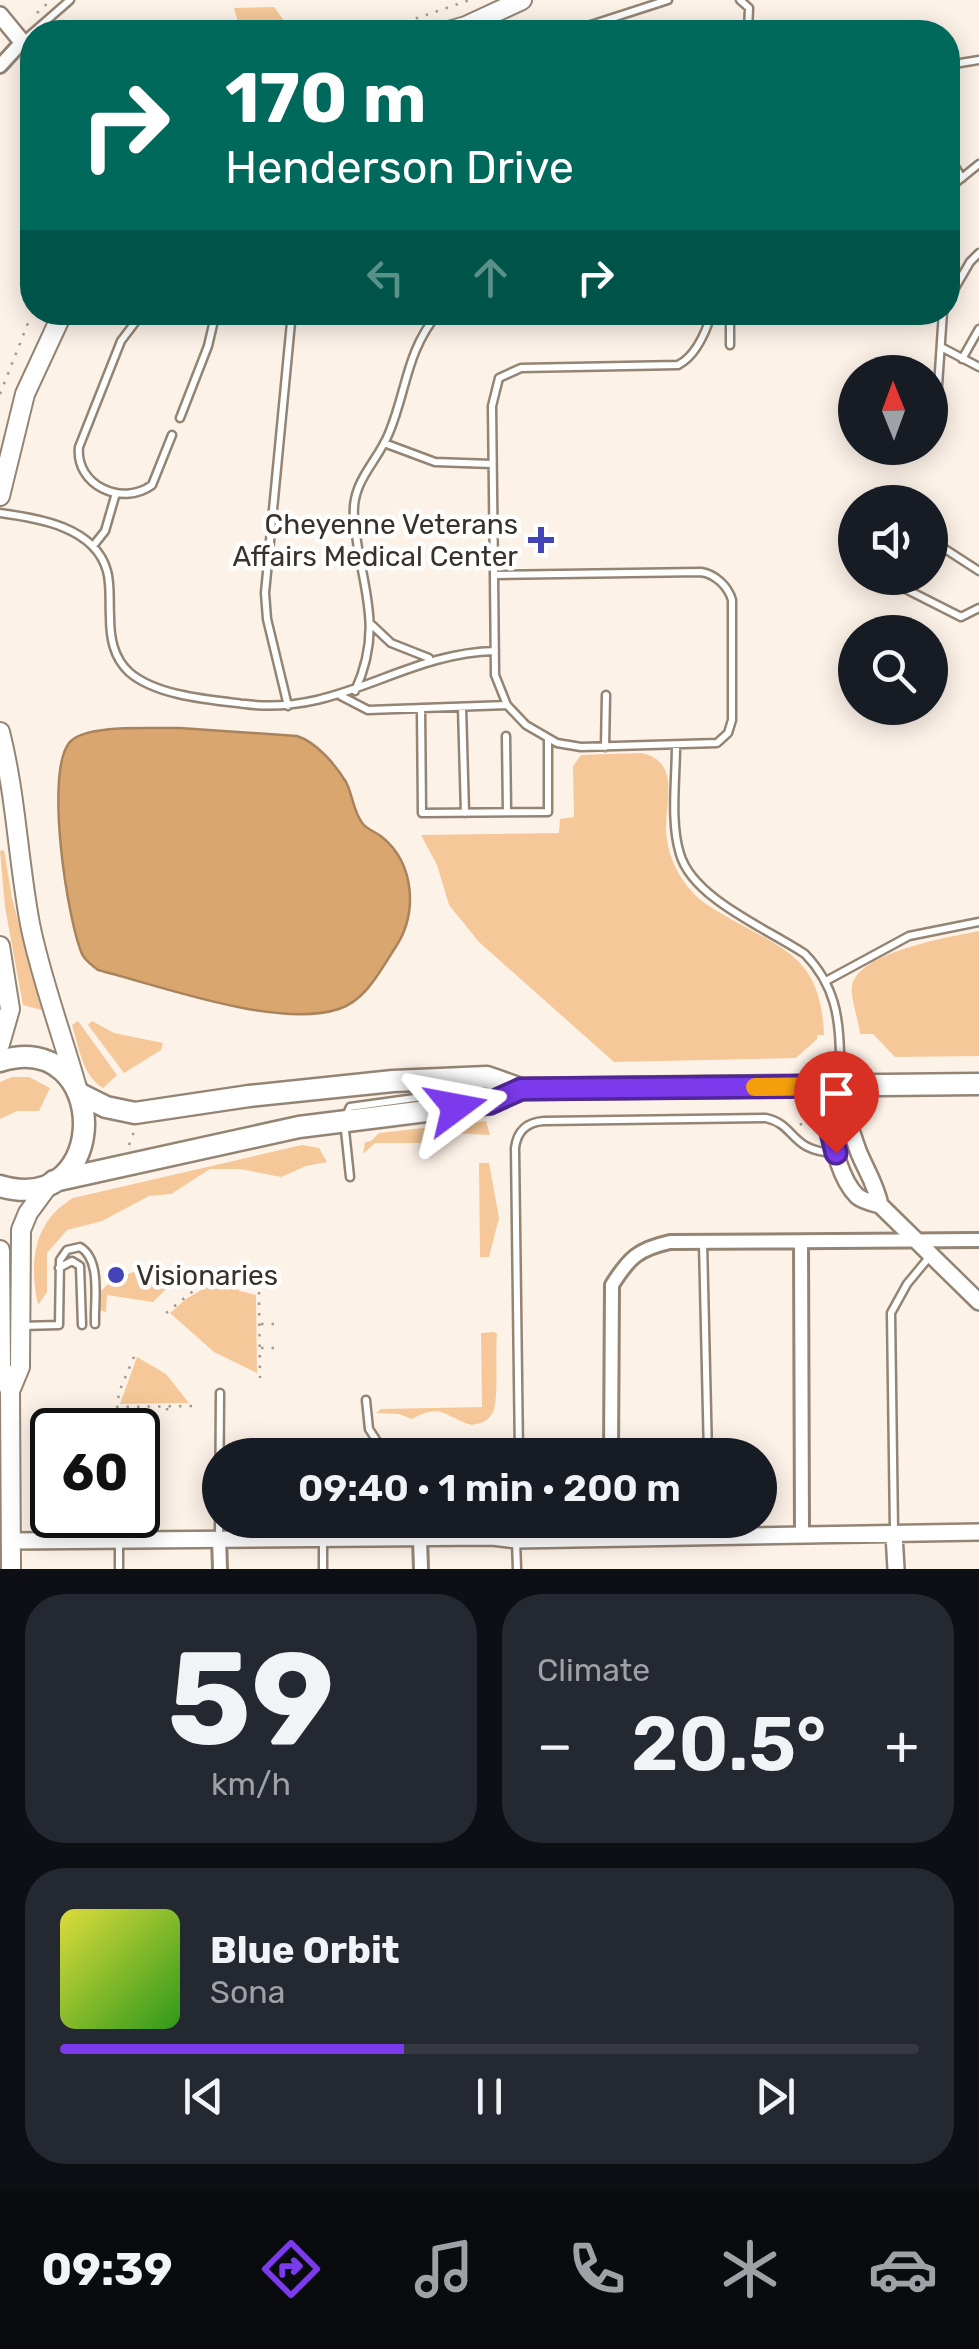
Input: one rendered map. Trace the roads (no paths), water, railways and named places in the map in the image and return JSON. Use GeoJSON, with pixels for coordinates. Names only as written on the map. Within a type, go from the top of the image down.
{"type":"FeatureCollection","features":[{"type":"Feature","properties":{"kind":"main road"},"geometry":{"type":"LineString","coordinates":[[479,20],[522,0]]}},
{"type":"Feature","properties":{"kind":"main road"},"geometry":{"type":"LineString","coordinates":[[0,496],[25,394],[57,325]]}},
{"type":"Feature","properties":{"kind":"main road"},"geometry":{"type":"LineString","coordinates":[[0,732],[10,770],[18,854],[32,931],[85,1107],[86,1136],[75,1162],[52,1182],[28,1212],[21,1230],[20,1367],[10,1391],[5,1451],[6,1543],[12,1569]]}},
{"type":"Feature","properties":{"kind":"main road"},"geometry":{"type":"LineString","coordinates":[[0,948],[10,1009],[0,1044]]}},
{"type":"Feature","properties":{"kind":"main road"},"geometry":{"type":"LineString","coordinates":[[0,1061],[21,1058],[47,1063],[69,1078],[78,1091],[120,1112],[136,1113],[296,1090],[487,1077],[521,1089],[838,1094],[979,1084]]}},
{"type":"Feature","properties":{"kind":"main road"},"geometry":{"type":"LineString","coordinates":[[0,1186],[21,1190],[299,1126],[490,1103],[521,1089]]}},
{"type":"Feature","properties":{"kind":"main road"},"geometry":{"type":"LineString","coordinates":[[0,1250],[1,1368],[10,1391]]}},
{"type":"Feature","properties":{"kind":"street"},"geometry":{"type":"LineString","coordinates":[[0,14],[20,40]]}},
{"type":"Feature","properties":{"kind":"street"},"geometry":{"type":"LineString","coordinates":[[840,1060],[838,1094],[828,1120],[849,1184],[859,1199],[880,1205],[979,1302]]}},
{"type":"Feature","properties":{"kind":"street"},"geometry":{"type":"LineString","coordinates":[[838,1094],[876,1185],[880,1205]]}},
{"type":"Feature","properties":{"kind":"street"},"geometry":{"type":"LineString","coordinates":[[611,1438],[612,1285],[626,1263],[646,1247],[670,1242],[979,1240]]}},
{"type":"Feature","properties":{"kind":"street"},"geometry":{"type":"LineString","coordinates":[[802,1242],[802,1535]]}},
{"type":"Feature","properties":{"kind":"street"},"geometry":{"type":"LineString","coordinates":[[777,1533],[979,1532]]}},
{"type":"Feature","properties":{"kind":"street"},"geometry":{"type":"LineString","coordinates":[[894,1534],[896,1569]]}},
{"type":"Feature","properties":{"kind":"street"},"geometry":{"type":"LineString","coordinates":[[6,1543],[220,1538],[220,1569]]}},
{"type":"Feature","properties":{"kind":"street"},"geometry":{"type":"LineString","coordinates":[[421,1569],[420,1538],[612,1538]]}},
{"type":"Feature","properties":{"kind":"lane"},"geometry":{"type":"LineString","coordinates":[[52,20],[70,0]]}},
{"type":"Feature","properties":{"kind":"lane"},"geometry":{"type":"LineString","coordinates":[[606,20],[668,0]]}},
{"type":"Feature","properties":{"kind":"lane"},"geometry":{"type":"LineString","coordinates":[[960,175],[962,178],[979,164]]}},
{"type":"Feature","properties":{"kind":"lane"},"geometry":{"type":"LineString","coordinates":[[960,279],[979,254]]}},
{"type":"Feature","properties":{"kind":"lane"},"geometry":{"type":"LineString","coordinates":[[133,325],[121,341],[79,447],[78,462],[86,478],[116,492],[137,492],[152,485],[172,435]]}},
{"type":"Feature","properties":{"kind":"lane"},"geometry":{"type":"LineString","coordinates":[[180,418],[213,325]]}},
{"type":"Feature","properties":{"kind":"lane"},"geometry":{"type":"LineString","coordinates":[[288,706],[267,619],[265,593],[291,325]]}},
{"type":"Feature","properties":{"kind":"lane"},"geometry":{"type":"LineString","coordinates":[[355,690],[370,652],[371,624],[354,500],[363,474],[384,443],[408,366],[430,325]]}},
{"type":"Feature","properties":{"kind":"lane"},"geometry":{"type":"LineString","coordinates":[[494,575],[710,574],[728,589],[732,600],[731,727],[717,743],[572,746],[548,739],[526,725],[507,705],[496,675],[495,652],[492,464],[495,385],[505,372],[521,368],[678,365],[687,361],[706,325]]}},
{"type":"Feature","properties":{"kind":"lane"},"geometry":{"type":"LineString","coordinates":[[730,325],[730,345]]}},
{"type":"Feature","properties":{"kind":"lane"},"geometry":{"type":"LineString","coordinates":[[940,355],[942,325]]}},
{"type":"Feature","properties":{"kind":"lane"},"geometry":{"type":"LineString","coordinates":[[962,358],[979,329]]}},
{"type":"Feature","properties":{"kind":"lane"},"geometry":{"type":"LineString","coordinates":[[940,347],[979,367]]}},
{"type":"Feature","properties":{"kind":"lane"},"geometry":{"type":"LineString","coordinates":[[384,443],[435,462],[492,464]]}},
{"type":"Feature","properties":{"kind":"lane"},"geometry":{"type":"LineString","coordinates":[[93,546],[104,531],[116,492]]}},
{"type":"Feature","properties":{"kind":"lane"},"geometry":{"type":"LineString","coordinates":[[0,513],[27,516],[72,531],[93,546],[108,574],[110,633],[115,652],[127,670],[146,683],[245,704],[288,706],[340,696],[432,659],[467,652],[495,652]]}},
{"type":"Feature","properties":{"kind":"lane"},"geometry":{"type":"LineString","coordinates":[[948,551],[979,571]]}},
{"type":"Feature","properties":{"kind":"lane"},"geometry":{"type":"LineString","coordinates":[[918,595],[961,617],[979,608]]}},
{"type":"Feature","properties":{"kind":"lane"},"geometry":{"type":"LineString","coordinates":[[371,624],[391,643],[432,659]]}},
{"type":"Feature","properties":{"kind":"lane"},"geometry":{"type":"LineString","coordinates":[[604,747],[606,695]]}},
{"type":"Feature","properties":{"kind":"lane"},"geometry":{"type":"LineString","coordinates":[[340,696],[368,710],[507,705]]}},
{"type":"Feature","properties":{"kind":"lane"},"geometry":{"type":"LineString","coordinates":[[462,706],[465,813]]}},
{"type":"Feature","properties":{"kind":"lane"},"geometry":{"type":"LineString","coordinates":[[421,708],[422,813],[548,812],[548,739]]}},
{"type":"Feature","properties":{"kind":"lane"},"geometry":{"type":"LineString","coordinates":[[506,736],[507,812]]}},
{"type":"Feature","properties":{"kind":"lane"},"geometry":{"type":"LineString","coordinates":[[676,746],[677,836],[685,867],[720,902],[805,954],[826,981],[838,1017],[840,1060]]}},
{"type":"Feature","properties":{"kind":"lane"},"geometry":{"type":"LineString","coordinates":[[826,981],[898,941],[979,922]]}},
{"type":"Feature","properties":{"kind":"lane"},"geometry":{"type":"LineString","coordinates":[[350,1177],[344,1121],[350,1107],[422,1097],[465,1078]]}},
{"type":"Feature","properties":{"kind":"lane"},"geometry":{"type":"LineString","coordinates":[[519,1438],[515,1148],[525,1127],[544,1120],[766,1118],[780,1124],[804,1148],[836,1153]]}},
{"type":"Feature","properties":{"kind":"lane"},"geometry":{"type":"LineString","coordinates":[[703,1242],[708,1438]]}},
{"type":"Feature","properties":{"kind":"lane"},"geometry":{"type":"LineString","coordinates":[[20,1326],[60,1325],[61,1256],[80,1247],[90,1254],[94,1264],[95,1324]]}},
{"type":"Feature","properties":{"kind":"lane"},"geometry":{"type":"LineString","coordinates":[[894,1534],[891,1313],[907,1284],[932,1254]]}},
{"type":"Feature","properties":{"kind":"lane"},"geometry":{"type":"LineString","coordinates":[[59,1268],[72,1261],[80,1266],[82,1325]]}},
{"type":"Feature","properties":{"kind":"lane"},"geometry":{"type":"LineString","coordinates":[[220,1392],[220,1438]]}},
{"type":"Feature","properties":{"kind":"lane"},"geometry":{"type":"LineString","coordinates":[[366,1400],[370,1429],[376,1438]]}},
{"type":"Feature","properties":{"kind":"lane"},"geometry":{"type":"LineString","coordinates":[[323,1538],[323,1569]]}},
{"type":"Feature","properties":{"kind":"lane"},"geometry":{"type":"LineString","coordinates":[[119,1540],[119,1569]]}},
{"type":"Feature","properties":{"kind":"lane"},"geometry":{"type":"LineString","coordinates":[[517,1569],[518,1540]]}},
{"type":"Feature","properties":{"kind":"place","name":"Cheyenne Veterans Affairs Medical Center"},"geometry":{"type":"Point","coordinates":[541,540]}},
{"type":"Feature","properties":{"kind":"place","name":"Visionaries"},"geometry":{"type":"Point","coordinates":[116,1275]}}]}
